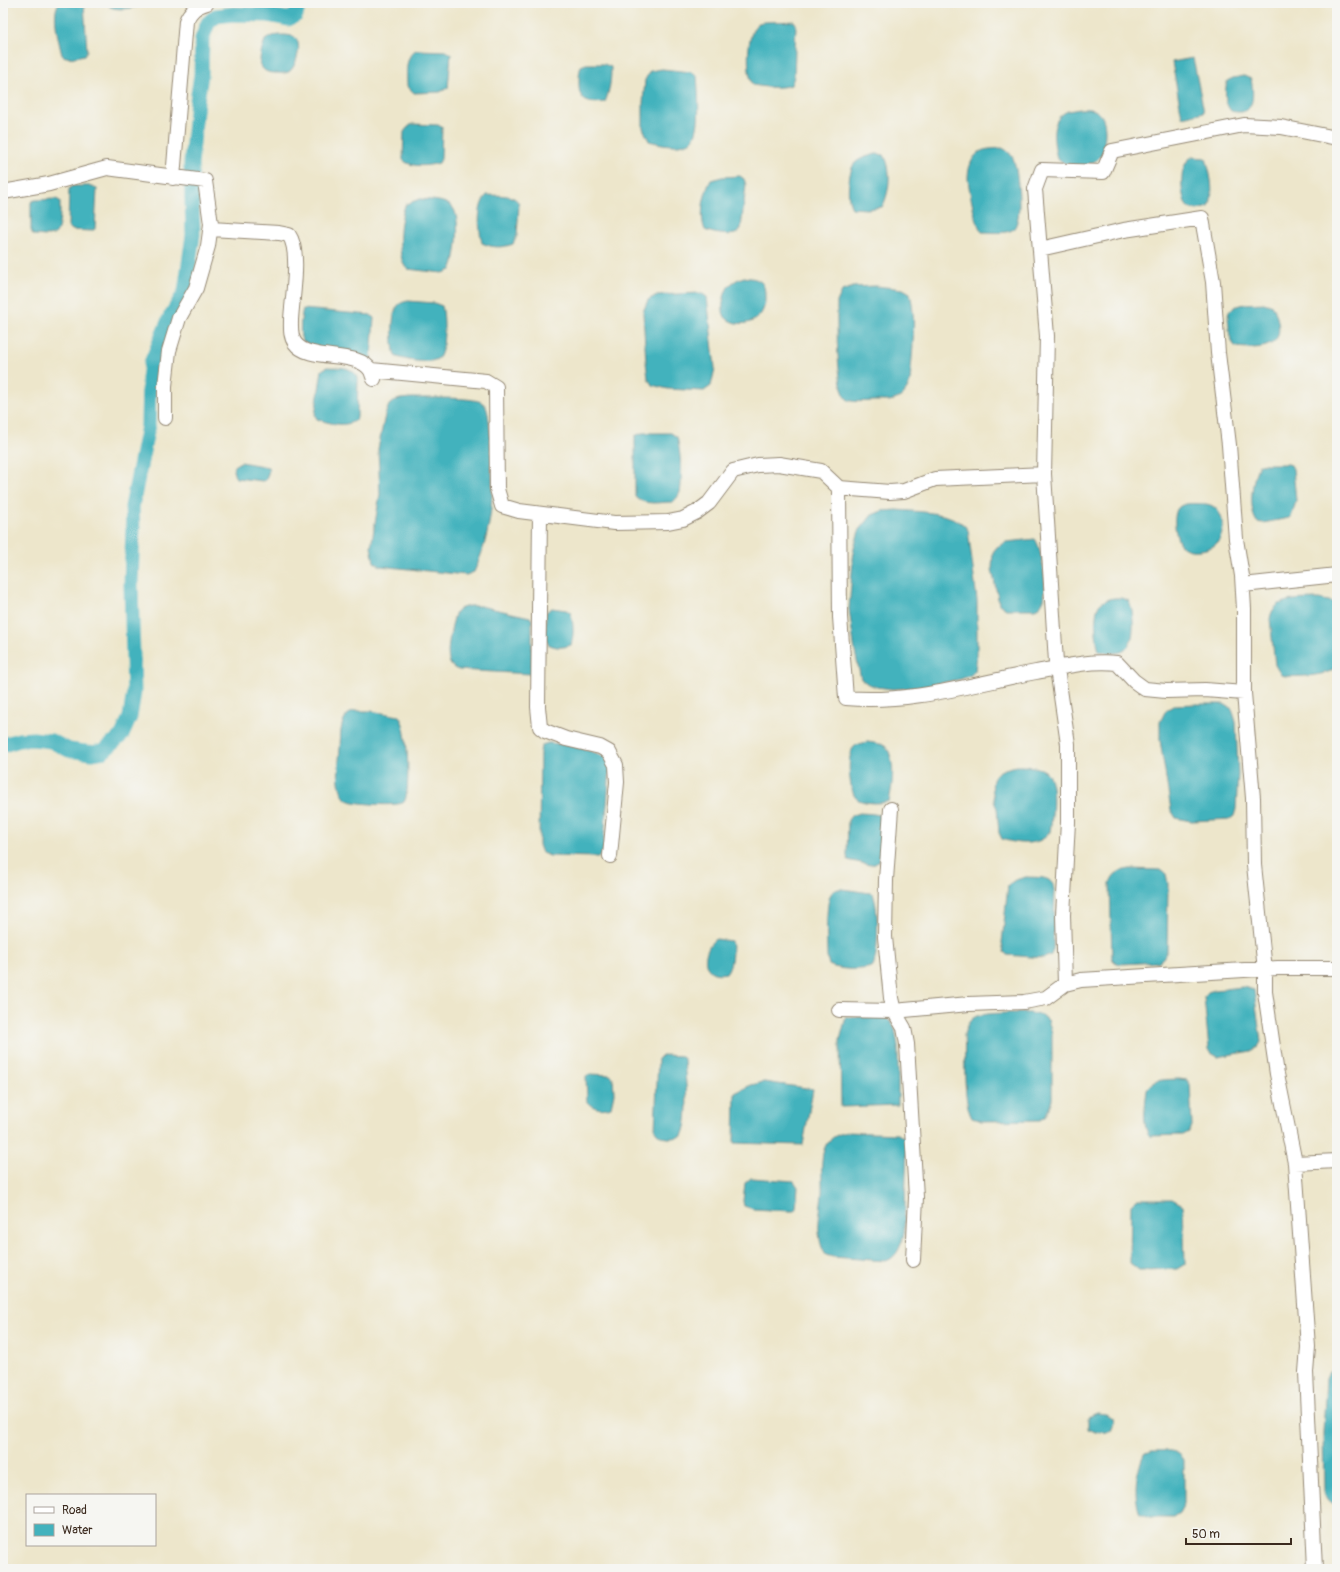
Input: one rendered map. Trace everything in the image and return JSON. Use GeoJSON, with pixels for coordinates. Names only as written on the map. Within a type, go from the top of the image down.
{"type":"FeatureCollection","features":[{"type":"Feature","properties":{"kind":"street"},"geometry":{"type":"LineString","coordinates":[[175,178],[186,21],[190,12],[199,5],[207,3]]}},
{"type":"Feature","properties":{"kind":"street"},"geometry":{"type":"LineString","coordinates":[[1065,984],[1063,915],[1068,827],[1068,744],[1057,668],[1044,474],[1047,336],[1035,189],[1042,170],[1103,172],[1112,151],[1244,125],[1281,127],[1337,138]]}},
{"type":"Feature","properties":{"kind":"street"},"geometry":{"type":"LineString","coordinates":[[3,192],[49,184],[107,168],[205,181],[211,224],[208,246],[196,288],[179,318],[169,351],[165,386],[166,418]]}},
{"type":"Feature","properties":{"kind":"street"},"geometry":{"type":"LineString","coordinates":[[1040,249],[1124,230],[1202,218],[1213,282],[1218,353],[1229,445],[1236,540],[1243,585],[1244,692],[1253,798],[1254,865],[1265,970],[1265,992],[1277,1074],[1295,1163],[1308,1347],[1306,1372],[1315,1569]]}},
{"type":"Feature","properties":{"kind":"street"},"geometry":{"type":"LineString","coordinates":[[210,229],[279,233],[289,235],[293,241],[295,256],[291,335],[299,348],[311,353],[354,360],[363,364],[372,375],[486,381],[496,387],[497,489],[502,506],[514,510],[614,523],[668,522],[683,519],[697,512],[709,502],[733,471],[758,465],[779,464],[822,471],[839,488],[897,492],[904,491],[935,479],[1044,474]]}},
{"type":"Feature","properties":{"kind":"street"},"geometry":{"type":"LineString","coordinates":[[839,488],[840,617],[846,698],[869,700],[896,698],[1102,661],[1117,663],[1145,690],[1205,690],[1244,692]]}},
{"type":"Feature","properties":{"kind":"street"},"geometry":{"type":"LineString","coordinates":[[540,514],[538,707],[540,727],[545,731],[566,739],[600,746],[609,752],[616,765],[617,782],[610,856]]}},
{"type":"Feature","properties":{"kind":"street"},"geometry":{"type":"LineString","coordinates":[[1243,585],[1337,575]]}},
{"type":"Feature","properties":{"kind":"street"},"geometry":{"type":"LineString","coordinates":[[890,809],[886,880],[885,937],[890,998],[894,1011],[904,1028],[907,1044],[916,1197],[913,1260]]}},
{"type":"Feature","properties":{"kind":"street"},"geometry":{"type":"LineString","coordinates":[[839,1010],[894,1011],[969,1004],[1024,1002],[1046,998],[1065,984],[1081,980],[1265,970],[1278,968],[1337,968]]}},
{"type":"Feature","properties":{"kind":"street"},"geometry":{"type":"LineString","coordinates":[[1295,1163],[1337,1160]]}},
{"type":"Feature","properties":{"kind":"water"},"geometry":{"type":"Polygon","coordinates":[[[59,3],[84,3],[87,51],[85,55],[70,57],[62,55],[56,20],[59,3]]]}},
{"type":"Feature","properties":{"kind":"water"},"geometry":{"type":"Polygon","coordinates":[[[109,3],[146,3],[123,9],[110,7],[109,3]]]}},
{"type":"Feature","properties":{"kind":"water"},"geometry":{"type":"Polygon","coordinates":[[[794,21],[796,24],[794,77],[791,85],[767,87],[753,85],[749,72],[748,52],[755,27],[762,22],[794,21]]]}},
{"type":"Feature","properties":{"kind":"water"},"geometry":{"type":"Polygon","coordinates":[[[289,35],[297,40],[299,48],[297,59],[293,68],[288,72],[268,72],[261,66],[260,56],[265,40],[272,36],[289,35]]]}},
{"type":"Feature","properties":{"kind":"water"},"geometry":{"type":"Polygon","coordinates":[[[416,50],[446,51],[451,54],[448,88],[440,92],[414,93],[407,86],[408,61],[412,53],[416,50]]]}},
{"type":"Feature","properties":{"kind":"water"},"geometry":{"type":"Polygon","coordinates":[[[1193,58],[1204,112],[1182,117],[1172,62],[1193,58]]]}},
{"type":"Feature","properties":{"kind":"water"},"geometry":{"type":"Polygon","coordinates":[[[586,64],[604,64],[611,67],[610,85],[605,102],[595,103],[586,101],[581,96],[579,77],[581,66],[586,64]]]}},
{"type":"Feature","properties":{"kind":"water"},"geometry":{"type":"Polygon","coordinates":[[[662,69],[691,72],[697,76],[699,110],[697,128],[692,140],[688,143],[671,145],[649,141],[643,128],[645,80],[650,71],[662,69]]]}},
{"type":"Feature","properties":{"kind":"water"},"geometry":{"type":"Polygon","coordinates":[[[1244,76],[1251,79],[1253,93],[1251,103],[1246,110],[1241,112],[1231,111],[1227,104],[1226,97],[1227,81],[1244,76]]]}},
{"type":"Feature","properties":{"kind":"water"},"geometry":{"type":"Polygon","coordinates":[[[1092,109],[1100,114],[1105,125],[1105,138],[1102,155],[1097,160],[1086,165],[1075,166],[1069,165],[1057,159],[1054,132],[1057,120],[1062,115],[1068,111],[1092,109]]]}},
{"type":"Feature","properties":{"kind":"water"},"geometry":{"type":"Polygon","coordinates":[[[412,124],[438,125],[442,127],[441,159],[439,163],[430,165],[415,165],[406,163],[403,160],[404,132],[412,124]]]}},
{"type":"Feature","properties":{"kind":"water"},"geometry":{"type":"Polygon","coordinates":[[[1002,148],[1011,155],[1015,164],[1019,196],[1018,217],[1016,225],[1012,230],[1002,232],[982,232],[979,228],[971,198],[968,178],[969,168],[973,158],[980,151],[1002,148]]]}},
{"type":"Feature","properties":{"kind":"water"},"geometry":{"type":"Polygon","coordinates":[[[876,154],[884,155],[887,161],[889,181],[885,201],[882,207],[867,209],[852,208],[848,192],[849,178],[853,167],[859,160],[876,154]]]}},
{"type":"Feature","properties":{"kind":"water"},"geometry":{"type":"Polygon","coordinates":[[[1192,157],[1206,158],[1212,188],[1209,207],[1197,210],[1188,208],[1185,203],[1182,189],[1182,173],[1184,166],[1192,157]]]}},
{"type":"Feature","properties":{"kind":"water"},"geometry":{"type":"Polygon","coordinates":[[[740,176],[744,179],[746,185],[740,230],[737,233],[726,235],[705,230],[702,211],[706,191],[711,180],[722,177],[740,176]]]}},
{"type":"Feature","properties":{"kind":"water"},"geometry":{"type":"Polygon","coordinates":[[[72,186],[93,186],[97,189],[95,229],[91,231],[72,230],[68,226],[69,189],[72,186]]]}},
{"type":"Feature","properties":{"kind":"water"},"geometry":{"type":"Polygon","coordinates":[[[487,195],[500,195],[517,200],[519,204],[517,236],[513,244],[498,247],[482,243],[479,218],[481,206],[487,195]]]}},
{"type":"Feature","properties":{"kind":"water"},"geometry":{"type":"Polygon","coordinates":[[[56,199],[60,201],[60,220],[56,233],[48,236],[33,235],[31,230],[31,202],[35,200],[56,199]]]}},
{"type":"Feature","properties":{"kind":"water"},"geometry":{"type":"Polygon","coordinates":[[[420,199],[447,203],[453,208],[455,213],[457,220],[457,239],[455,257],[451,270],[443,273],[407,269],[401,256],[400,228],[406,204],[420,199]]]}},
{"type":"Feature","properties":{"kind":"water"},"geometry":{"type":"Polygon","coordinates":[[[744,277],[753,278],[762,284],[765,291],[765,303],[761,314],[753,321],[748,323],[736,323],[725,317],[723,302],[728,287],[735,281],[744,277]]]}},
{"type":"Feature","properties":{"kind":"water"},"geometry":{"type":"Polygon","coordinates":[[[876,286],[903,289],[910,293],[914,326],[910,382],[904,394],[897,399],[888,401],[858,402],[847,399],[843,393],[839,368],[837,338],[837,302],[842,291],[853,287],[876,286]]]}},
{"type":"Feature","properties":{"kind":"water"},"geometry":{"type":"Polygon","coordinates":[[[701,293],[707,297],[715,368],[711,386],[704,391],[668,389],[652,385],[648,378],[646,362],[643,312],[648,300],[657,295],[701,293]]]}},
{"type":"Feature","properties":{"kind":"water"},"geometry":{"type":"Polygon","coordinates":[[[408,301],[434,303],[442,306],[444,339],[442,351],[437,359],[432,361],[419,361],[395,356],[393,323],[395,311],[398,306],[408,301]]]}},
{"type":"Feature","properties":{"kind":"water"},"geometry":{"type":"Polygon","coordinates":[[[1264,303],[1273,306],[1279,329],[1278,336],[1274,342],[1267,346],[1248,348],[1236,347],[1230,336],[1228,317],[1229,312],[1240,305],[1264,303]]]}},
{"type":"Feature","properties":{"kind":"water"},"geometry":{"type":"Polygon","coordinates":[[[303,309],[371,315],[374,318],[371,359],[367,360],[322,349],[306,343],[301,338],[301,320],[303,309]]]}},
{"type":"Feature","properties":{"kind":"water"},"geometry":{"type":"Polygon","coordinates":[[[327,367],[341,367],[349,369],[358,378],[357,418],[349,423],[338,424],[327,422],[317,419],[315,415],[322,370],[327,367]]]}},
{"type":"Feature","properties":{"kind":"water"},"geometry":{"type":"Polygon","coordinates":[[[411,398],[476,400],[484,404],[488,413],[492,464],[490,515],[487,535],[478,563],[474,572],[466,575],[380,566],[374,562],[371,547],[380,494],[378,449],[385,415],[389,405],[394,401],[411,398]]]}},
{"type":"Feature","properties":{"kind":"water"},"geometry":{"type":"Polygon","coordinates":[[[642,433],[671,433],[677,437],[681,464],[681,487],[679,495],[673,502],[648,503],[635,497],[635,436],[642,433]]]}},
{"type":"Feature","properties":{"kind":"water"},"geometry":{"type":"Polygon","coordinates":[[[241,462],[268,467],[269,470],[266,480],[236,478],[234,475],[234,468],[241,462]]]}},
{"type":"Feature","properties":{"kind":"water"},"geometry":{"type":"Polygon","coordinates":[[[1288,464],[1291,465],[1293,469],[1296,501],[1292,515],[1289,518],[1263,523],[1257,522],[1254,517],[1252,494],[1254,478],[1259,465],[1288,464]]]}},
{"type":"Feature","properties":{"kind":"water"},"geometry":{"type":"Polygon","coordinates":[[[1185,504],[1206,504],[1217,509],[1220,514],[1223,526],[1222,533],[1215,545],[1201,550],[1191,550],[1180,544],[1176,534],[1175,514],[1179,507],[1185,504]]]}},
{"type":"Feature","properties":{"kind":"water"},"geometry":{"type":"Polygon","coordinates":[[[897,510],[926,512],[946,516],[955,519],[968,530],[977,600],[977,654],[975,671],[971,675],[961,679],[917,688],[892,689],[877,687],[868,684],[861,679],[855,652],[849,609],[854,548],[859,531],[872,515],[882,511],[897,510]]]}},
{"type":"Feature","properties":{"kind":"water"},"geometry":{"type":"Polygon","coordinates":[[[1035,539],[1040,551],[1043,568],[1045,586],[1044,599],[1041,605],[1035,609],[1006,609],[999,604],[992,569],[993,552],[997,547],[1006,542],[1035,539]]]}},
{"type":"Feature","properties":{"kind":"water"},"geometry":{"type":"Polygon","coordinates":[[[1115,598],[1121,598],[1129,601],[1131,606],[1133,633],[1131,640],[1129,645],[1123,651],[1109,653],[1099,651],[1097,641],[1096,613],[1100,604],[1115,598]]]}},
{"type":"Feature","properties":{"kind":"water"},"geometry":{"type":"Polygon","coordinates":[[[1319,599],[1333,602],[1337,607],[1337,666],[1333,670],[1322,674],[1307,676],[1281,675],[1275,665],[1270,619],[1272,612],[1276,606],[1289,601],[1319,599]]]}},
{"type":"Feature","properties":{"kind":"water"},"geometry":{"type":"Polygon","coordinates":[[[469,606],[480,606],[530,617],[532,620],[531,674],[459,670],[452,666],[449,661],[448,648],[454,617],[456,612],[460,609],[469,606]]]}},
{"type":"Feature","properties":{"kind":"water"},"geometry":{"type":"Polygon","coordinates":[[[552,608],[570,612],[573,629],[571,645],[559,647],[548,644],[546,639],[546,612],[552,608]]]}},
{"type":"Feature","properties":{"kind":"water"},"geometry":{"type":"Polygon","coordinates":[[[1224,704],[1232,709],[1236,722],[1238,774],[1236,809],[1234,816],[1230,819],[1192,821],[1176,818],[1171,810],[1160,740],[1160,722],[1166,710],[1175,705],[1224,704]]]}},
{"type":"Feature","properties":{"kind":"water"},"geometry":{"type":"Polygon","coordinates":[[[354,711],[371,711],[399,716],[402,721],[405,731],[408,758],[407,786],[404,802],[400,804],[386,805],[358,803],[347,800],[343,795],[338,776],[341,732],[343,721],[349,713],[354,711]]]}},
{"type":"Feature","properties":{"kind":"water"},"geometry":{"type":"Polygon","coordinates":[[[868,742],[885,745],[891,757],[893,772],[892,787],[889,801],[886,802],[877,803],[859,800],[856,798],[852,788],[849,764],[852,751],[857,745],[868,742]]]}},
{"type":"Feature","properties":{"kind":"water"},"geometry":{"type":"Polygon","coordinates":[[[548,743],[591,751],[603,756],[608,762],[610,769],[603,851],[599,857],[550,856],[542,853],[539,845],[540,751],[542,745],[548,743]]]}},
{"type":"Feature","properties":{"kind":"water"},"geometry":{"type":"Polygon","coordinates":[[[1017,766],[1042,769],[1049,775],[1051,782],[1053,800],[1050,832],[1046,837],[1034,842],[1021,843],[1008,841],[1002,839],[999,833],[997,808],[992,786],[993,780],[997,773],[1017,766]]]}},
{"type":"Feature","properties":{"kind":"water"},"geometry":{"type":"Polygon","coordinates":[[[860,813],[879,815],[885,819],[886,823],[879,861],[875,864],[870,865],[848,860],[848,820],[852,815],[860,813]]]}},
{"type":"Feature","properties":{"kind":"water"},"geometry":{"type":"Polygon","coordinates":[[[1130,869],[1161,870],[1166,874],[1168,884],[1167,951],[1163,958],[1158,962],[1120,964],[1112,959],[1110,883],[1113,876],[1117,873],[1130,869]]]}},
{"type":"Feature","properties":{"kind":"water"},"geometry":{"type":"Polygon","coordinates":[[[1026,877],[1047,879],[1051,881],[1055,889],[1053,949],[1051,955],[1044,958],[1007,955],[1004,952],[1002,943],[1008,885],[1015,880],[1026,877]]]}},
{"type":"Feature","properties":{"kind":"water"},"geometry":{"type":"Polygon","coordinates":[[[842,889],[873,894],[877,919],[877,941],[873,966],[869,968],[845,969],[829,965],[827,957],[827,924],[829,899],[833,891],[842,889]]]}},
{"type":"Feature","properties":{"kind":"water"},"geometry":{"type":"Polygon","coordinates":[[[716,939],[731,941],[732,958],[726,973],[717,974],[711,971],[707,966],[706,954],[708,948],[716,939]]]}},
{"type":"Feature","properties":{"kind":"water"},"geometry":{"type":"Polygon","coordinates":[[[1243,987],[1254,990],[1261,1042],[1258,1047],[1251,1051],[1218,1057],[1211,1053],[1209,1049],[1204,997],[1208,992],[1215,990],[1243,987]]]}},
{"type":"Feature","properties":{"kind":"water"},"geometry":{"type":"Polygon","coordinates":[[[1031,1013],[1043,1016],[1048,1020],[1052,1033],[1052,1099],[1046,1116],[1040,1120],[981,1121],[972,1118],[967,1101],[965,1078],[964,1035],[968,1024],[979,1015],[1031,1013]]]}},
{"type":"Feature","properties":{"kind":"water"},"geometry":{"type":"Polygon","coordinates":[[[846,1017],[884,1017],[891,1022],[895,1029],[898,1046],[898,1105],[841,1107],[840,1040],[846,1017]]]}},
{"type":"Feature","properties":{"kind":"water"},"geometry":{"type":"Polygon","coordinates":[[[662,1055],[682,1056],[684,1059],[687,1098],[685,1128],[682,1136],[675,1138],[660,1136],[655,1130],[658,1059],[662,1055]]]}},
{"type":"Feature","properties":{"kind":"water"},"geometry":{"type":"Polygon","coordinates":[[[590,1074],[610,1075],[613,1077],[614,1093],[611,1107],[598,1108],[587,1102],[586,1076],[590,1074]]]}},
{"type":"Feature","properties":{"kind":"water"},"geometry":{"type":"Polygon","coordinates":[[[1179,1079],[1187,1080],[1190,1084],[1192,1126],[1189,1132],[1183,1135],[1150,1136],[1147,1132],[1145,1121],[1147,1089],[1149,1085],[1156,1081],[1179,1079]]]}},
{"type":"Feature","properties":{"kind":"water"},"geometry":{"type":"Polygon","coordinates":[[[764,1082],[813,1089],[803,1145],[734,1143],[735,1093],[751,1085],[764,1082]]]}},
{"type":"Feature","properties":{"kind":"water"},"geometry":{"type":"Polygon","coordinates":[[[847,1132],[897,1134],[906,1138],[904,1233],[896,1254],[886,1261],[833,1257],[826,1255],[821,1244],[819,1222],[824,1150],[832,1138],[847,1132]]]}},
{"type":"Feature","properties":{"kind":"water"},"geometry":{"type":"Polygon","coordinates":[[[751,1178],[794,1181],[798,1187],[796,1208],[794,1211],[753,1209],[744,1206],[743,1201],[745,1183],[751,1178]]]}},
{"type":"Feature","properties":{"kind":"water"},"geometry":{"type":"Polygon","coordinates":[[[1137,1199],[1172,1199],[1183,1205],[1185,1264],[1177,1269],[1139,1270],[1130,1263],[1131,1205],[1137,1199]]]}},
{"type":"Feature","properties":{"kind":"water"},"geometry":{"type":"Polygon","coordinates":[[[1337,1369],[1337,1504],[1331,1503],[1328,1500],[1324,1491],[1323,1433],[1326,1379],[1329,1372],[1337,1369]]]}},
{"type":"Feature","properties":{"kind":"water"},"geometry":{"type":"Polygon","coordinates":[[[1097,1414],[1107,1415],[1113,1419],[1114,1423],[1111,1430],[1100,1432],[1088,1429],[1088,1418],[1097,1414]]]}},
{"type":"Feature","properties":{"kind":"water"},"geometry":{"type":"Polygon","coordinates":[[[1152,1451],[1174,1452],[1181,1456],[1184,1460],[1184,1504],[1179,1513],[1173,1517],[1150,1517],[1140,1513],[1136,1491],[1137,1476],[1144,1454],[1152,1451]]]}},
{"type":"Feature","properties":{"kind":"waterway"},"geometry":{"type":"LineString","coordinates":[[3,745],[19,740],[33,739],[51,741],[69,750],[92,753],[104,751],[122,735],[130,717],[134,692],[131,585],[133,527],[132,507],[148,426],[149,379],[151,363],[170,317],[185,292],[193,235],[191,164],[201,75],[202,39],[208,23],[216,16],[234,14],[267,15],[288,19],[296,15],[299,3]]}}]}
